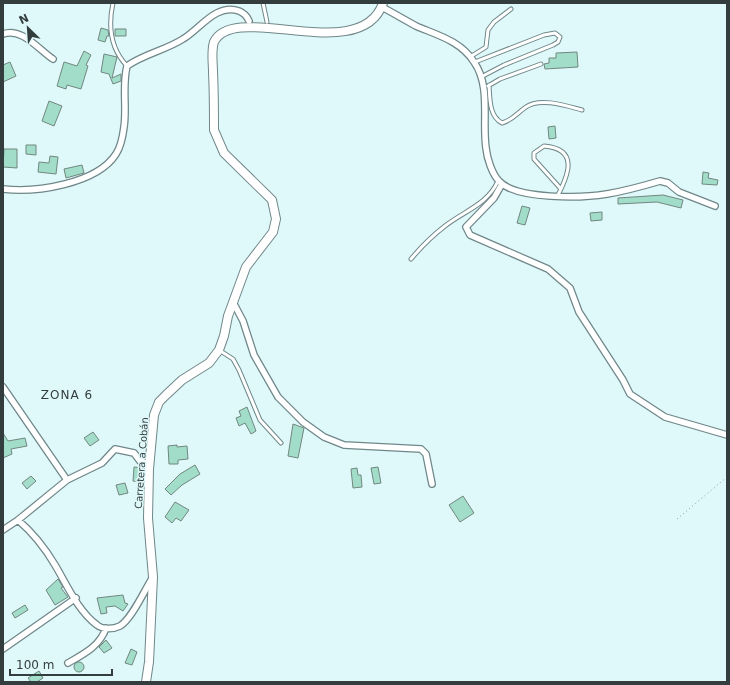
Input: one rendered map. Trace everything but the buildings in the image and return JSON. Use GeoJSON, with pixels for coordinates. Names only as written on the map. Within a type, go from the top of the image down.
{"type":"FeatureCollection","features":[{"type":"Feature","properties":{"kind":"street"},"geometry":{"type":"LineString","coordinates":[[382,5],[415,25],[456,43],[474,62],[481,77],[483,89],[486,148],[490,164],[500,182],[515,192],[557,197],[606,194],[660,181],[668,183],[679,192],[715,206]]}},
{"type":"Feature","properties":{"kind":"street","name":"Carretera a Cobán"},"geometry":{"type":"LineString","coordinates":[[146,682],[149,662],[153,577],[148,518],[154,415],[159,402],[182,380],[209,363],[219,350],[233,302],[246,267],[273,232],[276,219],[272,200],[224,152],[214,130],[213,54],[215,41],[227,27],[249,21],[348,30],[367,22],[382,5]]}},
{"type":"Feature","properties":{"kind":"street"},"geometry":{"type":"LineString","coordinates":[[3,190],[32,190],[72,184],[97,172],[116,154],[124,127],[127,66],[134,61],[184,39],[218,12],[229,9],[240,11],[247,16],[249,21]]}},
{"type":"Feature","properties":{"kind":"street"},"geometry":{"type":"LineString","coordinates":[[3,34],[7,32],[20,34],[53,59]]}},
{"type":"Feature","properties":{"kind":"street"},"geometry":{"type":"LineString","coordinates":[[500,182],[494,198],[466,227],[470,235],[548,269],[570,288],[579,312],[623,380],[630,394],[665,417],[727,435]]}},
{"type":"Feature","properties":{"kind":"street"},"geometry":{"type":"LineString","coordinates":[[233,302],[243,321],[254,355],[278,397],[294,414],[324,437],[344,445],[421,449],[426,454],[432,484]]}},
{"type":"Feature","properties":{"kind":"street"},"geometry":{"type":"LineString","coordinates":[[3,387],[67,480]]}},
{"type":"Feature","properties":{"kind":"street"},"geometry":{"type":"LineString","coordinates":[[3,530],[18,520],[67,480],[102,463],[115,449],[134,453],[140,461],[150,464]]}},
{"type":"Feature","properties":{"kind":"street"},"geometry":{"type":"LineString","coordinates":[[18,520],[32,532],[54,563],[88,618],[99,627],[110,629],[121,626],[127,620],[153,577]]}},
{"type":"Feature","properties":{"kind":"street"},"geometry":{"type":"LineString","coordinates":[[3,649],[76,598]]}},
{"type":"Feature","properties":{"kind":"street"},"geometry":{"type":"LineString","coordinates":[[68,663],[99,643],[106,628]]}},
{"type":"Feature","properties":{"kind":"lane"},"geometry":{"type":"LineString","coordinates":[[113,3],[109,29],[114,46],[127,66]]}},
{"type":"Feature","properties":{"kind":"lane"},"geometry":{"type":"LineString","coordinates":[[263,3],[267,22]]}},
{"type":"Feature","properties":{"kind":"lane"},"geometry":{"type":"LineString","coordinates":[[470,57],[486,47],[488,30],[494,22],[511,9]]}},
{"type":"Feature","properties":{"kind":"lane"},"geometry":{"type":"LineString","coordinates":[[474,62],[544,35],[556,33],[560,37],[558,42],[553,45],[504,65],[481,77]]}},
{"type":"Feature","properties":{"kind":"lane"},"geometry":{"type":"LineString","coordinates":[[483,89],[500,79],[541,64]]}},
{"type":"Feature","properties":{"kind":"lane"},"geometry":{"type":"LineString","coordinates":[[489,85],[493,113],[496,119],[502,123],[509,121],[526,106],[533,104],[540,103],[582,110]]}},
{"type":"Feature","properties":{"kind":"lane"},"geometry":{"type":"LineString","coordinates":[[557,197],[561,188],[569,170],[569,161],[562,152],[553,147],[544,146],[534,153],[534,159],[561,188]]}},
{"type":"Feature","properties":{"kind":"lane"},"geometry":{"type":"LineString","coordinates":[[411,259],[444,227],[478,205],[500,182]]}},
{"type":"Feature","properties":{"kind":"lane"},"geometry":{"type":"LineString","coordinates":[[219,350],[232,360],[242,376],[260,420],[281,443]]}},
{"type":"Feature","properties":{"kind":"path"},"geometry":{"type":"LineString","coordinates":[[677,519],[727,476]]}},
{"type":"Feature","properties":{"kind":"district","name":"ZONA 6"},"geometry":{"type":"Point","coordinates":[67,395]}}]}
